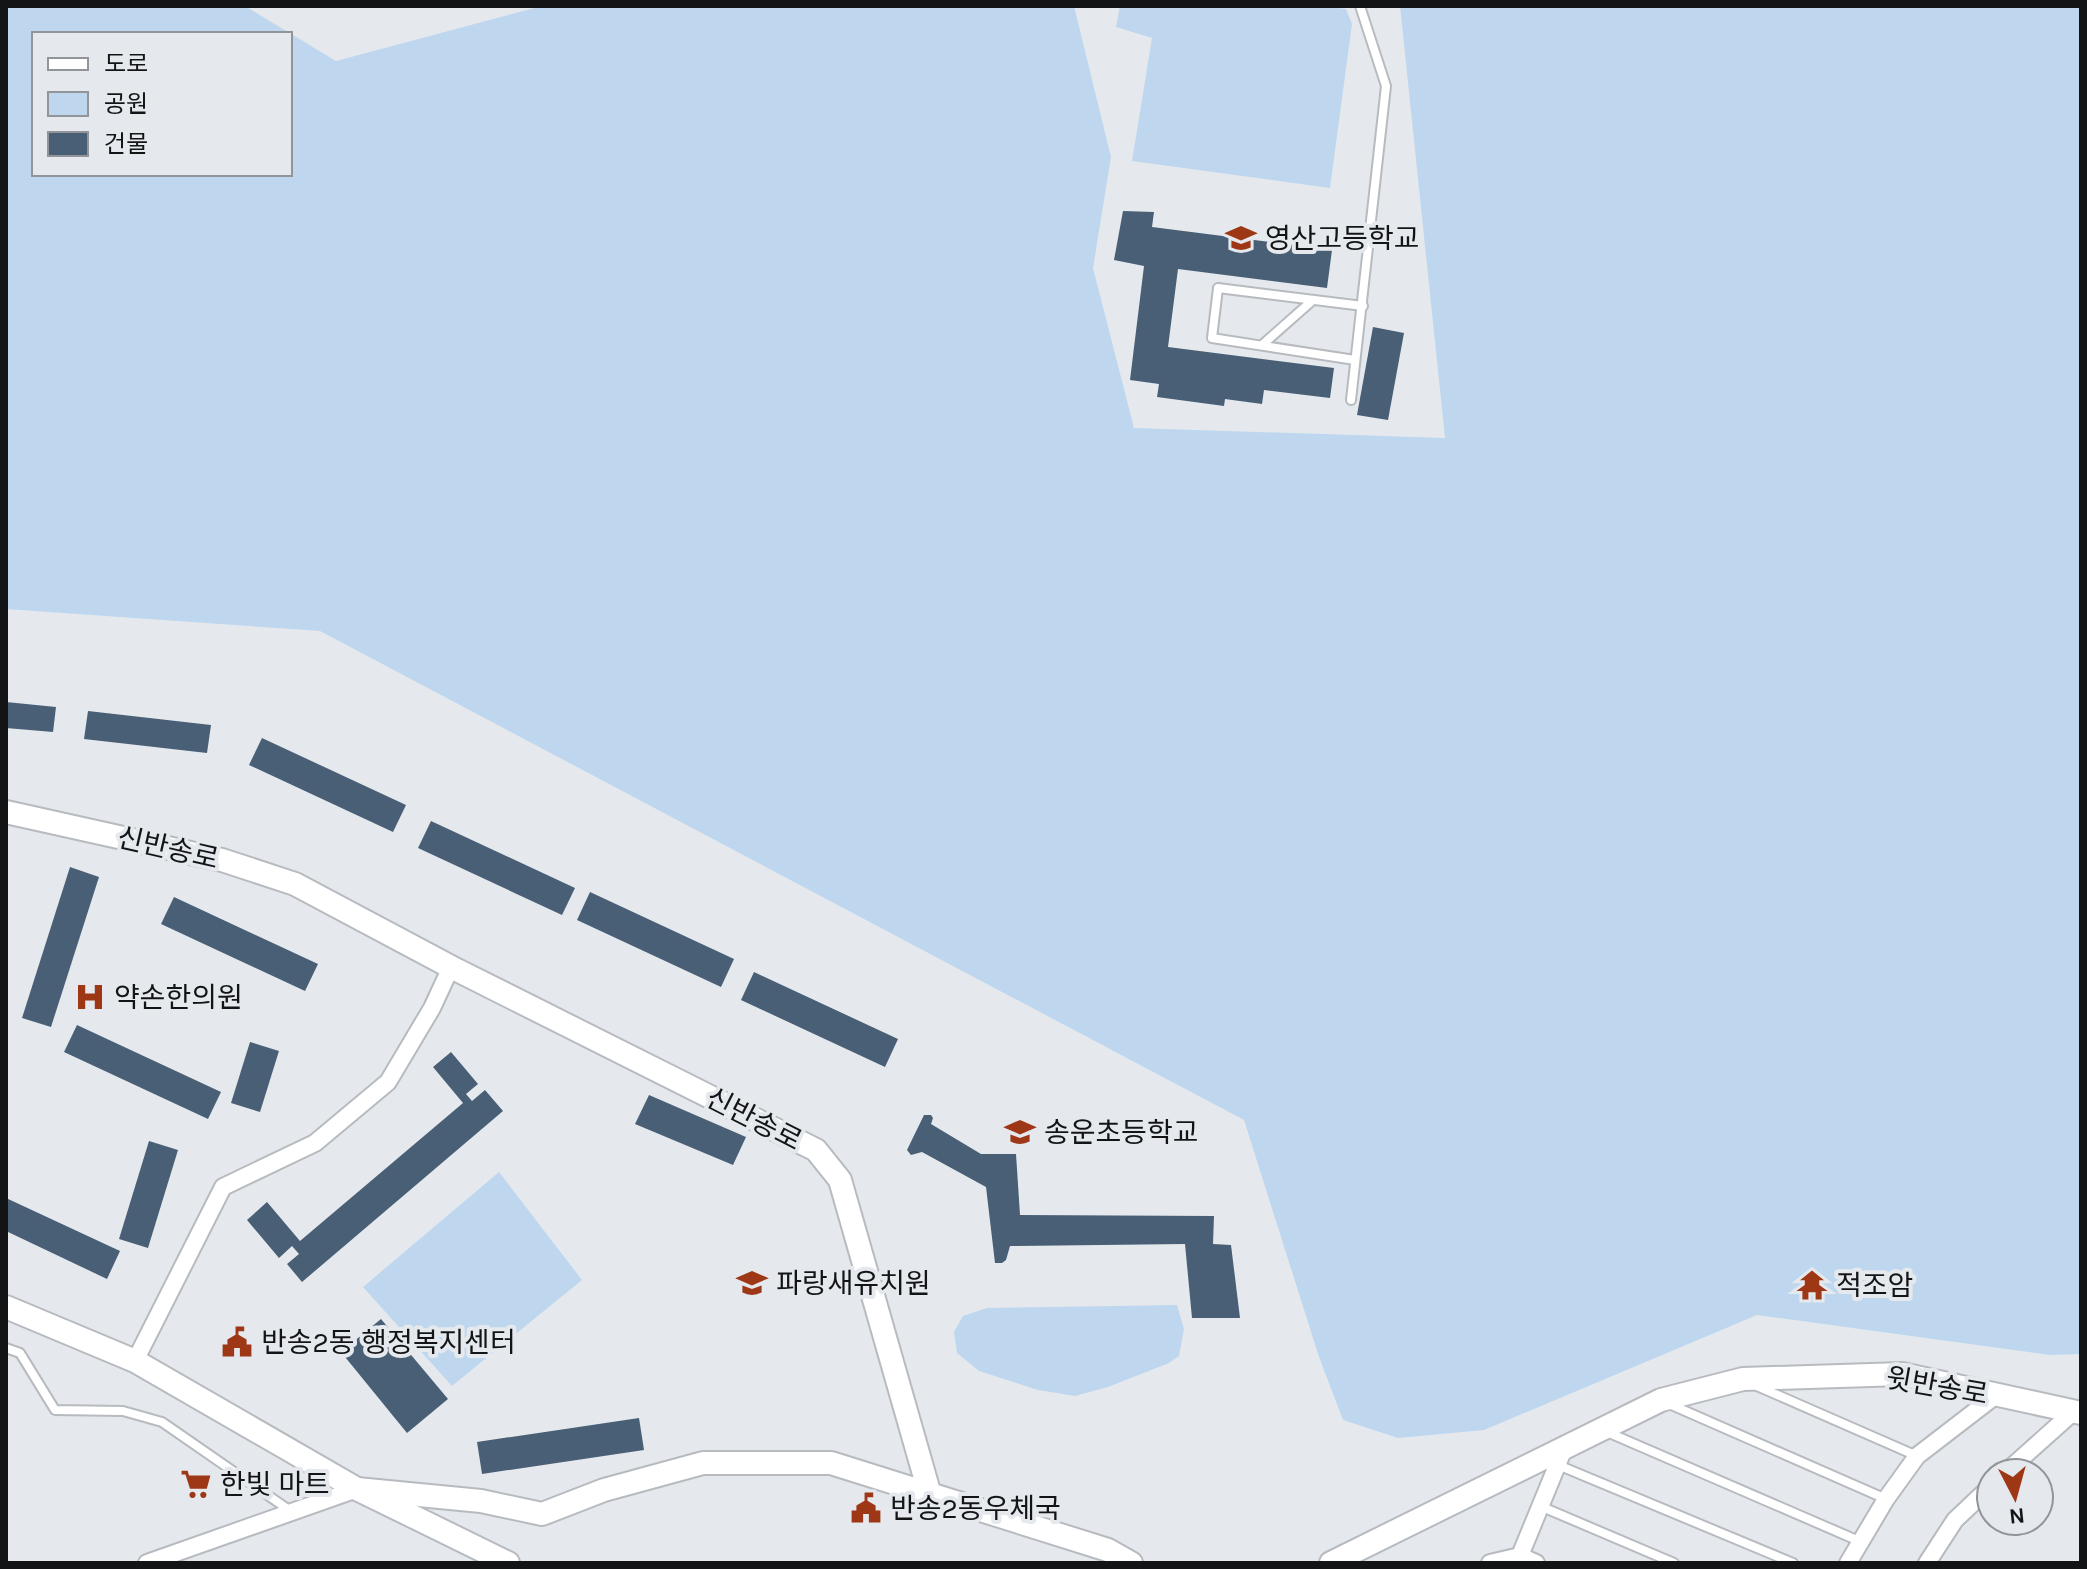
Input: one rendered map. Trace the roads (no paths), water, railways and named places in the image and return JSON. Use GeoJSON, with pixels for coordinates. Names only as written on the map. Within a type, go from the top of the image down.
{"type":"FeatureCollection","features":[{"type":"Feature","properties":{"kind":"main road","name":"신반송로"},"geometry":{"type":"LineString","coordinates":[[6,812],[222,860],[295,884],[451,967],[816,1150],[840,1180],[930,1495]]}},
{"type":"Feature","properties":{"kind":"main road"},"geometry":{"type":"LineString","coordinates":[[6,1307],[135,1361],[357,1489],[508,1563]]}},
{"type":"Feature","properties":{"kind":"main road","name":"윗반송로"},"geometry":{"type":"LineString","coordinates":[[1331,1563],[1560,1458],[1601,1429],[1661,1400],[1743,1379],[1902,1374],[2077,1413]]}},
{"type":"Feature","properties":{"kind":"main road"},"geometry":{"type":"LineString","coordinates":[[357,1489],[481,1501],[542,1514],[604,1490],[703,1463],[831,1463],[1108,1550],[1131,1563]]}},
{"type":"Feature","properties":{"kind":"street"},"geometry":{"type":"LineString","coordinates":[[135,1361],[223,1187],[315,1143],[388,1082],[432,1008],[451,967]]}},
{"type":"Feature","properties":{"kind":"street"},"geometry":{"type":"LineString","coordinates":[[1848,1563],[1886,1499],[1917,1456],[1995,1396]]}},
{"type":"Feature","properties":{"kind":"street"},"geometry":{"type":"LineString","coordinates":[[2024,1457],[2077,1413]]}},
{"type":"Feature","properties":{"kind":"street"},"geometry":{"type":"LineString","coordinates":[[1518,1560],[1560,1458]]}},
{"type":"Feature","properties":{"kind":"street"},"geometry":{"type":"LineString","coordinates":[[151,1562],[357,1489]]}},
{"type":"Feature","properties":{"kind":"street"},"geometry":{"type":"LineString","coordinates":[[1927,1563],[1955,1520],[1975,1501]]}},
{"type":"Feature","properties":{"kind":"street"},"geometry":{"type":"LineString","coordinates":[[1490,1563],[1518,1560],[1536,1563]]}},
{"type":"Feature","properties":{"kind":"lane"},"geometry":{"type":"LineString","coordinates":[[1351,400],[1386,86],[1360,6]]}},
{"type":"Feature","properties":{"kind":"lane"},"geometry":{"type":"LineString","coordinates":[[1355,360],[1212,338],[1218,288],[1363,306]]}},
{"type":"Feature","properties":{"kind":"lane"},"geometry":{"type":"LineString","coordinates":[[1262,345],[1313,300]]}},
{"type":"Feature","properties":{"kind":"lane"},"geometry":{"type":"LineString","coordinates":[[6,1348],[20,1353],[55,1410],[123,1411],[162,1422],[293,1512]]}},
{"type":"Feature","properties":{"kind":"lane"},"geometry":{"type":"LineString","coordinates":[[1743,1379],[1917,1456]]}},
{"type":"Feature","properties":{"kind":"lane"},"geometry":{"type":"LineString","coordinates":[[1661,1400],[1886,1499]]}},
{"type":"Feature","properties":{"kind":"lane"},"geometry":{"type":"LineString","coordinates":[[1601,1429],[1859,1541]]}},
{"type":"Feature","properties":{"kind":"lane"},"geometry":{"type":"LineString","coordinates":[[1560,1458],[1793,1563]]}},
{"type":"Feature","properties":{"kind":"lane"},"geometry":{"type":"LineString","coordinates":[[1540,1506],[1674,1563]]}},
{"type":"Feature","properties":{"kind":"place","name":"영산고등학교"},"geometry":{"type":"Point","coordinates":[1241,238]}},
{"type":"Feature","properties":{"kind":"place","name":"약손한의원"},"geometry":{"type":"Point","coordinates":[90,997]}},
{"type":"Feature","properties":{"kind":"place","name":"송운초등학교"},"geometry":{"type":"Point","coordinates":[1020,1132]}},
{"type":"Feature","properties":{"kind":"place","name":"파랑새유치원"},"geometry":{"type":"Point","coordinates":[752,1283]}},
{"type":"Feature","properties":{"kind":"place","name":"적조암"},"geometry":{"type":"Point","coordinates":[1812,1285]}},
{"type":"Feature","properties":{"kind":"place","name":"반송2동 행정복지센터"},"geometry":{"type":"Point","coordinates":[237,1342]}},
{"type":"Feature","properties":{"kind":"place","name":"한빛 마트"},"geometry":{"type":"Point","coordinates":[196,1484]}},
{"type":"Feature","properties":{"kind":"place","name":"반송2동우체국"},"geometry":{"type":"Point","coordinates":[866,1508]}}]}
